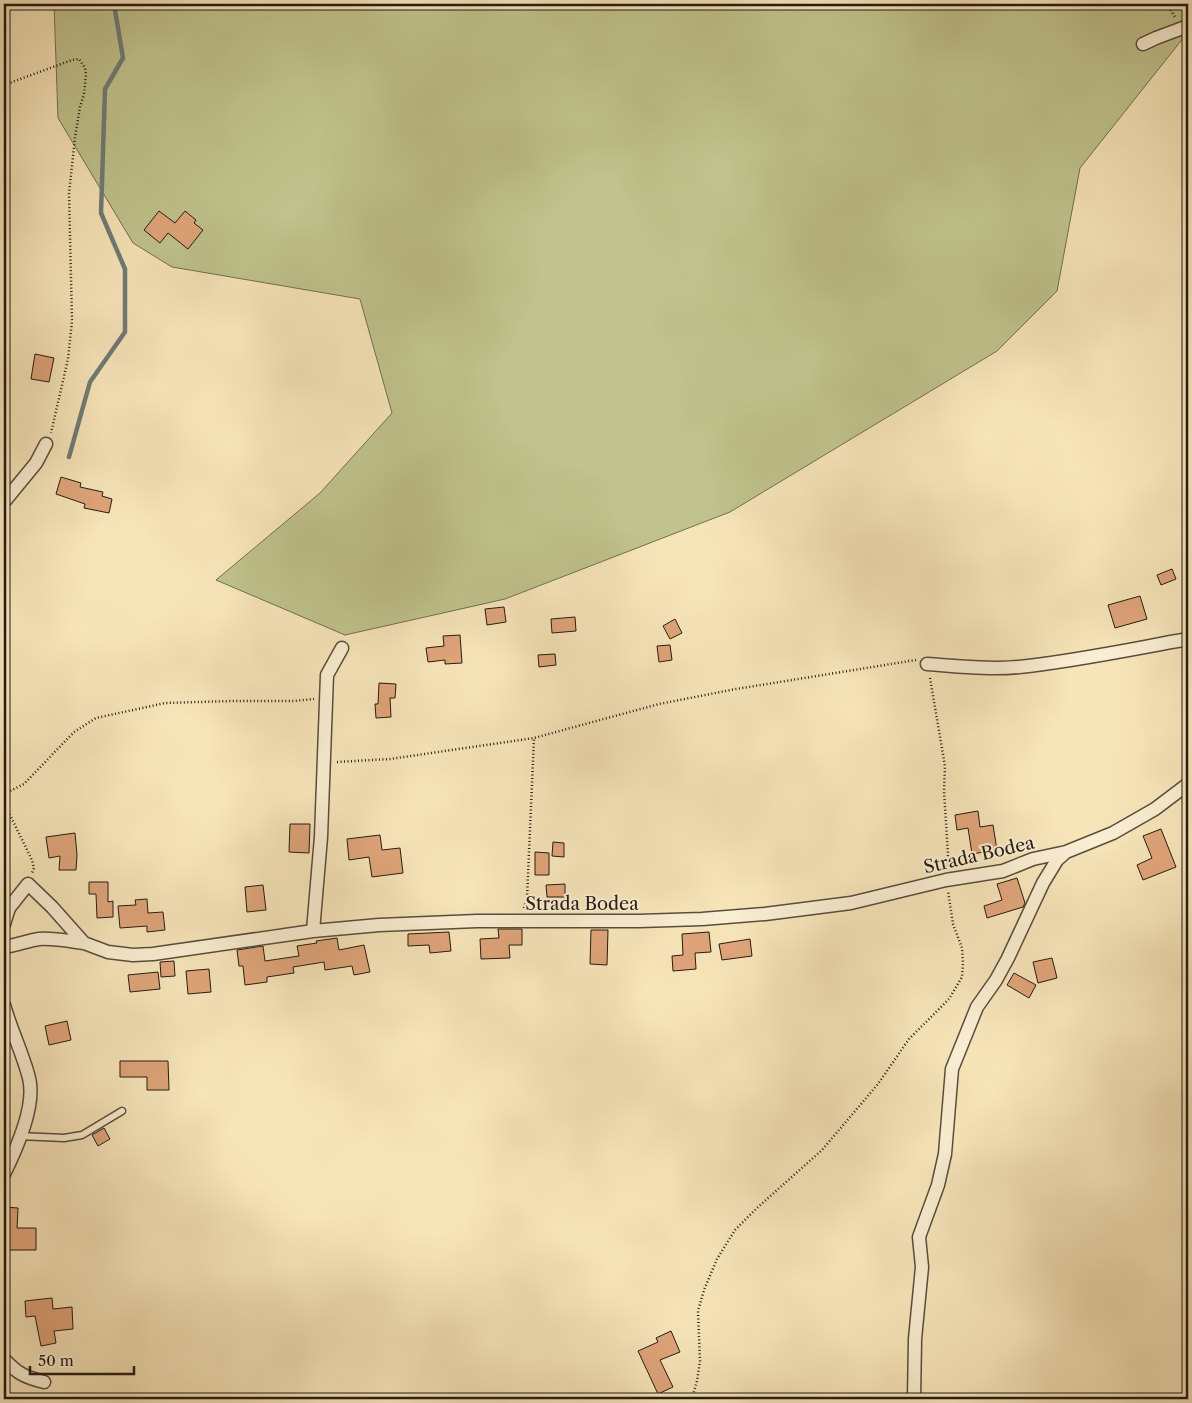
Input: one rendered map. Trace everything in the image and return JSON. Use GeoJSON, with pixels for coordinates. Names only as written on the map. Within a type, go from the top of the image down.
{"type":"FeatureCollection","features":[{"type":"Feature","properties":{"kind":"street"},"geometry":{"type":"LineString","coordinates":[[1143,44],[1188,26]]}},
{"type":"Feature","properties":{"kind":"street"},"geometry":{"type":"LineString","coordinates":[[4,502],[36,463],[46,444]]}},
{"type":"Feature","properties":{"kind":"street"},"geometry":{"type":"LineString","coordinates":[[927,664],[1018,667],[1188,639]]}},
{"type":"Feature","properties":{"kind":"street"},"geometry":{"type":"LineString","coordinates":[[313,931],[321,837],[322,763],[327,675],[342,648]]}},
{"type":"Feature","properties":{"kind":"street","name":"Strada Bodea"},"geometry":{"type":"LineString","coordinates":[[28,884],[52,907],[84,943],[108,952],[132,955],[153,954],[313,931],[426,922],[657,921],[765,914],[851,903],[946,880],[1003,871],[1033,860],[1066,852],[1113,833],[1155,809],[1188,784]]}},
{"type":"Feature","properties":{"kind":"street"},"geometry":{"type":"LineString","coordinates":[[914,1399],[915,1339],[922,1267],[920,1238],[938,1185],[945,1154],[952,1069],[977,1007],[996,980],[1008,958],[1043,883],[1057,860],[1066,852]]}},
{"type":"Feature","properties":{"kind":"street"},"geometry":{"type":"LineString","coordinates":[[4,924],[9,908],[28,884]]}},
{"type":"Feature","properties":{"kind":"street"},"geometry":{"type":"LineString","coordinates":[[4,947],[37,939],[84,943]]}},
{"type":"Feature","properties":{"kind":"street"},"geometry":{"type":"LineString","coordinates":[[4,1005],[30,1079],[30,1096],[20,1136],[4,1174]]}},
{"type":"Feature","properties":{"kind":"street"},"geometry":{"type":"LineString","coordinates":[[4,1359],[14,1370],[26,1378],[44,1382]]}},
{"type":"Feature","properties":{"kind":"lane"},"geometry":{"type":"LineString","coordinates":[[20,1136],[64,1138],[82,1135],[122,1111]]}},
{"type":"Feature","properties":{"kind":"path"},"geometry":{"type":"LineString","coordinates":[[4,85],[72,60],[79,59],[85,68],[84,94],[77,122],[69,192],[72,321],[70,341],[51,432],[46,444]]}},
{"type":"Feature","properties":{"kind":"path"},"geometry":{"type":"LineString","coordinates":[[322,763],[390,759],[534,738],[659,704],[736,689],[915,660],[927,664],[944,766],[948,854],[946,880],[953,924],[962,948],[962,977],[948,999],[909,1039],[878,1084],[822,1150],[735,1230],[717,1259],[704,1290],[698,1311],[700,1361],[692,1399]]}},
{"type":"Feature","properties":{"kind":"path"},"geometry":{"type":"LineString","coordinates":[[28,884],[34,868],[9,813],[4,794],[24,784],[74,732],[96,718],[165,703],[293,701],[326,698]]}},
{"type":"Feature","properties":{"kind":"path"},"geometry":{"type":"LineString","coordinates":[[518,921],[527,898],[534,738]]}},
{"type":"Feature","properties":{"kind":"green space"},"geometry":{"type":"Polygon","coordinates":[[[54,4],[1188,4],[1188,32],[1080,168],[1057,291],[997,351],[730,512],[505,599],[345,635],[216,580],[320,493],[392,413],[360,299],[172,267],[133,243],[58,118],[54,4]]]}},
{"type":"Feature","properties":{"kind":"building"},"geometry":{"type":"Polygon","coordinates":[[[159,211],[175,223],[185,211],[196,220],[194,223],[203,230],[188,249],[168,233],[160,243],[144,230],[159,211]]]}},
{"type":"Feature","properties":{"kind":"building"},"geometry":{"type":"Polygon","coordinates":[[[35,354],[54,358],[49,382],[31,379],[35,354]]]}},
{"type":"Feature","properties":{"kind":"building"},"geometry":{"type":"Polygon","coordinates":[[[61,477],[81,483],[80,487],[103,492],[102,496],[112,499],[109,513],[84,508],[85,504],[56,494],[61,477]]]}},
{"type":"Feature","properties":{"kind":"building"},"geometry":{"type":"Polygon","coordinates":[[[1172,569],[1176,579],[1161,585],[1157,575],[1172,569]]]}},
{"type":"Feature","properties":{"kind":"building"},"geometry":{"type":"Polygon","coordinates":[[[1140,596],[1147,619],[1115,628],[1108,605],[1140,596]]]}},
{"type":"Feature","properties":{"kind":"building"},"geometry":{"type":"Polygon","coordinates":[[[504,607],[506,622],[487,625],[485,609],[504,607]]]}},
{"type":"Feature","properties":{"kind":"building"},"geometry":{"type":"Polygon","coordinates":[[[575,617],[576,631],[552,633],[551,619],[575,617]]]}},
{"type":"Feature","properties":{"kind":"building"},"geometry":{"type":"Polygon","coordinates":[[[675,619],[682,633],[670,639],[663,626],[675,619]]]}},
{"type":"Feature","properties":{"kind":"building"},"geometry":{"type":"Polygon","coordinates":[[[460,635],[462,663],[445,664],[445,660],[428,662],[426,648],[444,646],[443,636],[460,635]]]}},
{"type":"Feature","properties":{"kind":"building"},"geometry":{"type":"Polygon","coordinates":[[[670,645],[672,660],[659,662],[657,646],[670,645]]]}},
{"type":"Feature","properties":{"kind":"building"},"geometry":{"type":"Polygon","coordinates":[[[555,654],[556,665],[539,667],[538,655],[555,654]]]}},
{"type":"Feature","properties":{"kind":"building"},"geometry":{"type":"Polygon","coordinates":[[[379,683],[396,684],[395,698],[390,698],[391,717],[376,718],[375,704],[378,704],[379,683]]]}},
{"type":"Feature","properties":{"kind":"building"},"geometry":{"type":"Polygon","coordinates":[[[978,811],[980,827],[993,825],[997,850],[972,854],[968,828],[957,830],[955,815],[978,811]]]}},
{"type":"Feature","properties":{"kind":"building"},"geometry":{"type":"Polygon","coordinates":[[[290,824],[310,824],[309,853],[289,852],[290,824]]]}},
{"type":"Feature","properties":{"kind":"building"},"geometry":{"type":"Polygon","coordinates":[[[1161,829],[1176,867],[1143,880],[1137,865],[1152,858],[1143,836],[1161,829]]]}},
{"type":"Feature","properties":{"kind":"building"},"geometry":{"type":"Polygon","coordinates":[[[75,833],[76,870],[59,870],[60,856],[49,858],[46,837],[75,833]]]}},
{"type":"Feature","properties":{"kind":"building"},"geometry":{"type":"Polygon","coordinates":[[[380,835],[382,850],[400,848],[403,873],[372,877],[369,857],[349,860],[347,839],[380,835]]]}},
{"type":"Feature","properties":{"kind":"building"},"geometry":{"type":"Polygon","coordinates":[[[553,842],[564,843],[564,857],[552,856],[553,842]]]}},
{"type":"Feature","properties":{"kind":"building"},"geometry":{"type":"Polygon","coordinates":[[[535,852],[549,853],[549,875],[535,875],[535,852]]]}},
{"type":"Feature","properties":{"kind":"building"},"geometry":{"type":"Polygon","coordinates":[[[1017,878],[1025,903],[1023,907],[987,918],[984,906],[1002,900],[997,884],[1017,878]]]}},
{"type":"Feature","properties":{"kind":"building"},"geometry":{"type":"Polygon","coordinates":[[[89,882],[108,882],[108,902],[113,901],[113,917],[97,918],[96,894],[89,894],[89,882]]]}},
{"type":"Feature","properties":{"kind":"building"},"geometry":{"type":"Polygon","coordinates":[[[565,884],[565,897],[547,897],[546,885],[565,884]]]}},
{"type":"Feature","properties":{"kind":"building"},"geometry":{"type":"Polygon","coordinates":[[[263,885],[266,910],[247,912],[245,887],[263,885]]]}},
{"type":"Feature","properties":{"kind":"building"},"geometry":{"type":"Polygon","coordinates":[[[147,899],[148,913],[163,912],[165,930],[147,932],[147,926],[120,928],[118,906],[136,905],[135,900],[147,899]]]}},
{"type":"Feature","properties":{"kind":"building"},"geometry":{"type":"Polygon","coordinates":[[[498,929],[522,929],[522,945],[509,945],[510,958],[481,959],[480,939],[499,938],[498,929]]]}},
{"type":"Feature","properties":{"kind":"building"},"geometry":{"type":"Polygon","coordinates":[[[591,930],[608,930],[607,965],[590,964],[591,930]]]}},
{"type":"Feature","properties":{"kind":"building"},"geometry":{"type":"Polygon","coordinates":[[[449,932],[451,951],[430,953],[429,945],[408,946],[408,934],[449,932]]]}},
{"type":"Feature","properties":{"kind":"building"},"geometry":{"type":"Polygon","coordinates":[[[709,932],[711,952],[695,953],[696,969],[673,971],[672,956],[683,955],[682,934],[709,932]]]}},
{"type":"Feature","properties":{"kind":"building"},"geometry":{"type":"Polygon","coordinates":[[[337,938],[339,950],[364,945],[370,972],[354,975],[352,966],[325,970],[324,962],[293,967],[294,973],[267,977],[267,982],[245,985],[243,966],[239,966],[237,950],[263,946],[265,961],[299,956],[297,946],[337,938]]]}},
{"type":"Feature","properties":{"kind":"building"},"geometry":{"type":"Polygon","coordinates":[[[750,939],[752,956],[722,960],[719,944],[750,939]]]}},
{"type":"Feature","properties":{"kind":"building"},"geometry":{"type":"Polygon","coordinates":[[[1052,958],[1057,978],[1038,983],[1033,962],[1052,958]]]}},
{"type":"Feature","properties":{"kind":"building"},"geometry":{"type":"Polygon","coordinates":[[[174,961],[175,976],[161,977],[160,962],[174,961]]]}},
{"type":"Feature","properties":{"kind":"building"},"geometry":{"type":"Polygon","coordinates":[[[209,969],[211,992],[188,994],[186,971],[209,969]]]}},
{"type":"Feature","properties":{"kind":"building"},"geometry":{"type":"Polygon","coordinates":[[[158,972],[160,989],[130,992],[128,975],[158,972]]]}},
{"type":"Feature","properties":{"kind":"building"},"geometry":{"type":"Polygon","coordinates":[[[1014,973],[1036,985],[1029,998],[1007,985],[1014,973]]]}},
{"type":"Feature","properties":{"kind":"building"},"geometry":{"type":"Polygon","coordinates":[[[67,1021],[71,1040],[49,1045],[45,1026],[67,1021]]]}},
{"type":"Feature","properties":{"kind":"building"},"geometry":{"type":"Polygon","coordinates":[[[120,1061],[168,1061],[169,1090],[147,1090],[147,1077],[120,1077],[120,1061]]]}},
{"type":"Feature","properties":{"kind":"building"},"geometry":{"type":"Polygon","coordinates":[[[104,1128],[110,1139],[98,1146],[92,1135],[104,1128]]]}},
{"type":"Feature","properties":{"kind":"building"},"geometry":{"type":"Polygon","coordinates":[[[4,1207],[18,1208],[17,1228],[36,1228],[36,1250],[7,1250],[7,1221],[4,1221],[4,1207]]]}},
{"type":"Feature","properties":{"kind":"building"},"geometry":{"type":"Polygon","coordinates":[[[52,1298],[53,1309],[72,1307],[73,1329],[54,1331],[56,1343],[41,1346],[35,1316],[26,1317],[25,1301],[52,1298]]]}},
{"type":"Feature","properties":{"kind":"building"},"geometry":{"type":"Polygon","coordinates":[[[671,1331],[680,1352],[660,1360],[673,1387],[658,1394],[638,1351],[658,1342],[656,1338],[671,1331]]]}},
{"type":"Feature","properties":{"kind":"waterway"},"geometry":{"type":"LineString","coordinates":[[69,457],[90,382],[125,332],[125,269],[101,213],[105,89],[123,58],[114,4]]}}]}
